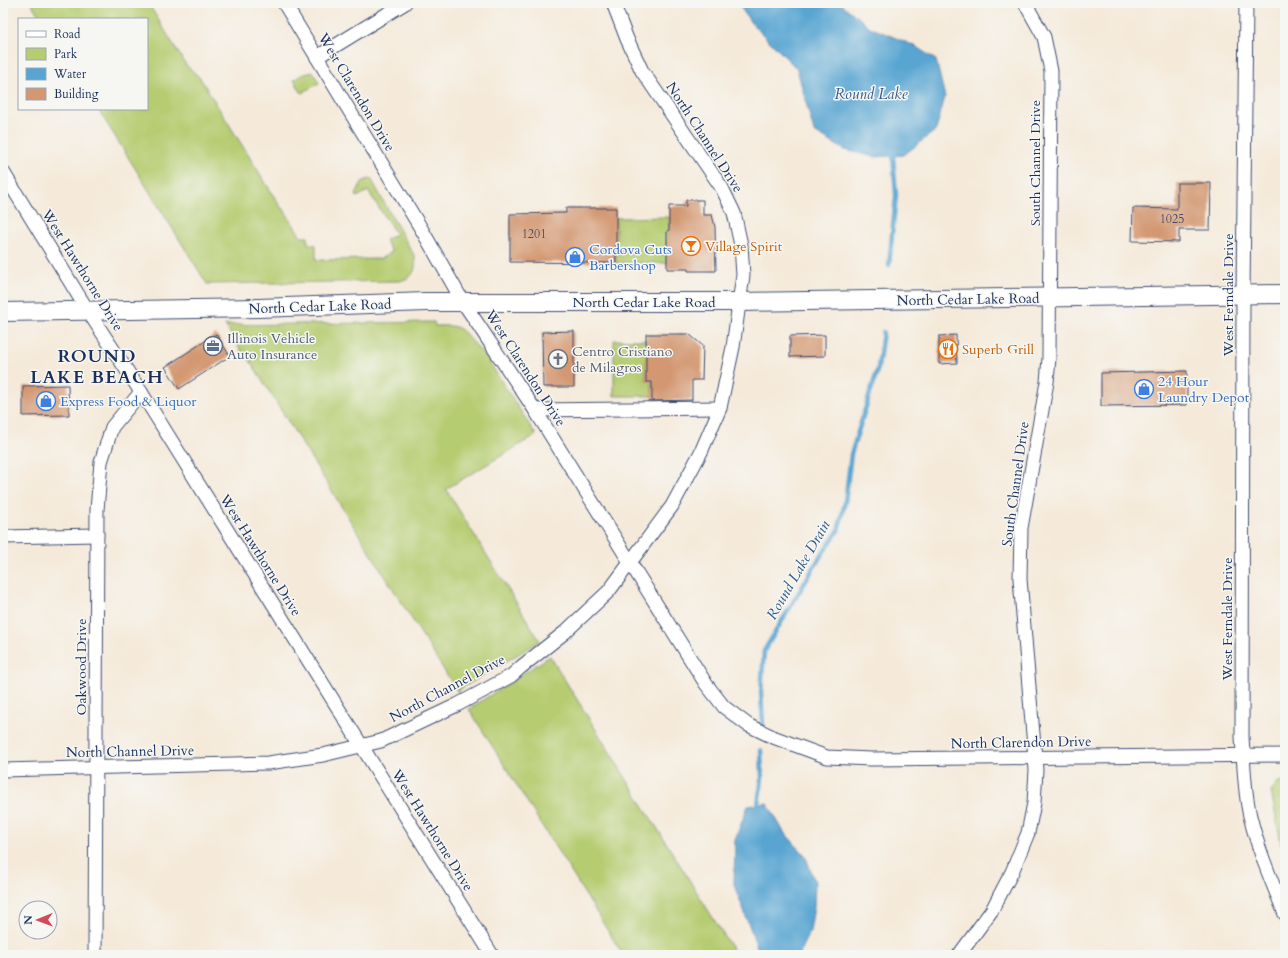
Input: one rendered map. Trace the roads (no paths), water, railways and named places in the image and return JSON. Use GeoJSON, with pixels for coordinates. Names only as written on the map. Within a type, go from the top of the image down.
{"type":"FeatureCollection","features":[{"type":"Feature","properties":{"kind":"main road","name":"North Cedar Lake Road"},"geometry":{"type":"LineString","coordinates":[[3,312],[258,308],[463,302],[740,302],[1285,294]]}},
{"type":"Feature","properties":{"kind":"street","name":"West Clarendon Drive"},"geometry":{"type":"LineString","coordinates":[[284,3],[422,230],[463,302],[535,410],[706,684],[724,707],[748,726],[762,732]]}},
{"type":"Feature","properties":{"kind":"street"},"geometry":{"type":"LineString","coordinates":[[317,57],[405,3]]}},
{"type":"Feature","properties":{"kind":"street","name":"North Channel Drive"},"geometry":{"type":"LineString","coordinates":[[3,770],[268,763],[323,755],[381,741],[457,705],[511,676],[564,633],[609,591],[672,506],[701,452],[720,408],[733,348],[743,275],[741,245],[734,213],[722,188],[642,71],[627,39],[613,3]]}},
{"type":"Feature","properties":{"kind":"street","name":"South Channel Drive"},"geometry":{"type":"LineString","coordinates":[[959,955],[992,910],[1012,872],[1028,833],[1034,803],[1036,770],[1020,571],[1021,528],[1047,382],[1049,358],[1051,71],[1044,37],[1025,3]]}},
{"type":"Feature","properties":{"kind":"street","name":"West Ferndale Drive"},"geometry":{"type":"LineString","coordinates":[[1246,3],[1243,295],[1242,737],[1245,779],[1250,815],[1263,861],[1285,914]]}},
{"type":"Feature","properties":{"kind":"street","name":"West Hawthorne Drive"},"geometry":{"type":"LineString","coordinates":[[3,172],[88,311],[141,392],[491,955]]}},
{"type":"Feature","properties":{"kind":"street","name":"Oakwood Drive"},"geometry":{"type":"LineString","coordinates":[[95,955],[97,510],[101,462],[112,426],[141,392]]}},
{"type":"Feature","properties":{"kind":"street"},"geometry":{"type":"LineString","coordinates":[[535,410],[720,408]]}},
{"type":"Feature","properties":{"kind":"street"},"geometry":{"type":"LineString","coordinates":[[3,537],[97,535]]}},
{"type":"Feature","properties":{"kind":"street","name":"North Clarendon Drive"},"geometry":{"type":"LineString","coordinates":[[762,732],[827,757],[871,759],[1285,755]]}},
{"type":"Feature","properties":{"kind":"water","name":"Round Lake"},"geometry":{"type":"Polygon","coordinates":[[[738,3],[840,3],[870,27],[915,46],[936,60],[945,97],[936,130],[904,155],[875,157],[845,150],[814,132],[797,69],[751,23],[738,3]]]}},
{"type":"Feature","properties":{"kind":"water"},"geometry":{"type":"Polygon","coordinates":[[[767,803],[784,832],[805,855],[815,882],[814,907],[810,931],[801,949],[800,955],[760,955],[734,884],[735,839],[748,806],[767,803]]]}},
{"type":"Feature","properties":{"kind":"waterway","name":"Round Lake Drain"},"geometry":{"type":"LineString","coordinates":[[889,265],[896,195],[893,156]]}},
{"type":"Feature","properties":{"kind":"waterway","name":"Round Lake Drain"},"geometry":{"type":"LineString","coordinates":[[763,725],[761,693],[764,651],[820,557],[838,531],[845,503],[851,454],[878,368],[883,332]]}},
{"type":"Feature","properties":{"kind":"waterway","name":"Round Lake Drain"},"geometry":{"type":"LineString","coordinates":[[757,810],[762,778],[761,750]]}},
{"type":"Feature","properties":{"kind":"place","name":"Village Spirit"},"geometry":{"type":"Point","coordinates":[691,246]}},
{"type":"Feature","properties":{"kind":"place","name":"Cordova Cuts Barbershop"},"geometry":{"type":"Point","coordinates":[575,257]}},
{"type":"Feature","properties":{"kind":"place","name":"Illinois Vehicle Auto Insurance"},"geometry":{"type":"Point","coordinates":[213,346]}},
{"type":"Feature","properties":{"kind":"place","name":"Superb Grill"},"geometry":{"type":"Point","coordinates":[948,349]}},
{"type":"Feature","properties":{"kind":"place","name":"Centro Cristiano de Milagros"},"geometry":{"type":"Point","coordinates":[558,359]}},
{"type":"Feature","properties":{"kind":"place","name":"24 Hour Laundry Depot"},"geometry":{"type":"Point","coordinates":[1144,389]}},
{"type":"Feature","properties":{"kind":"place","name":"Express Food & Liquor"},"geometry":{"type":"Point","coordinates":[46,401]}},
{"type":"Feature","properties":{"kind":"district","name":"ROUND LAKE BEACH"},"geometry":{"type":"Point","coordinates":[97,366]}}]}
